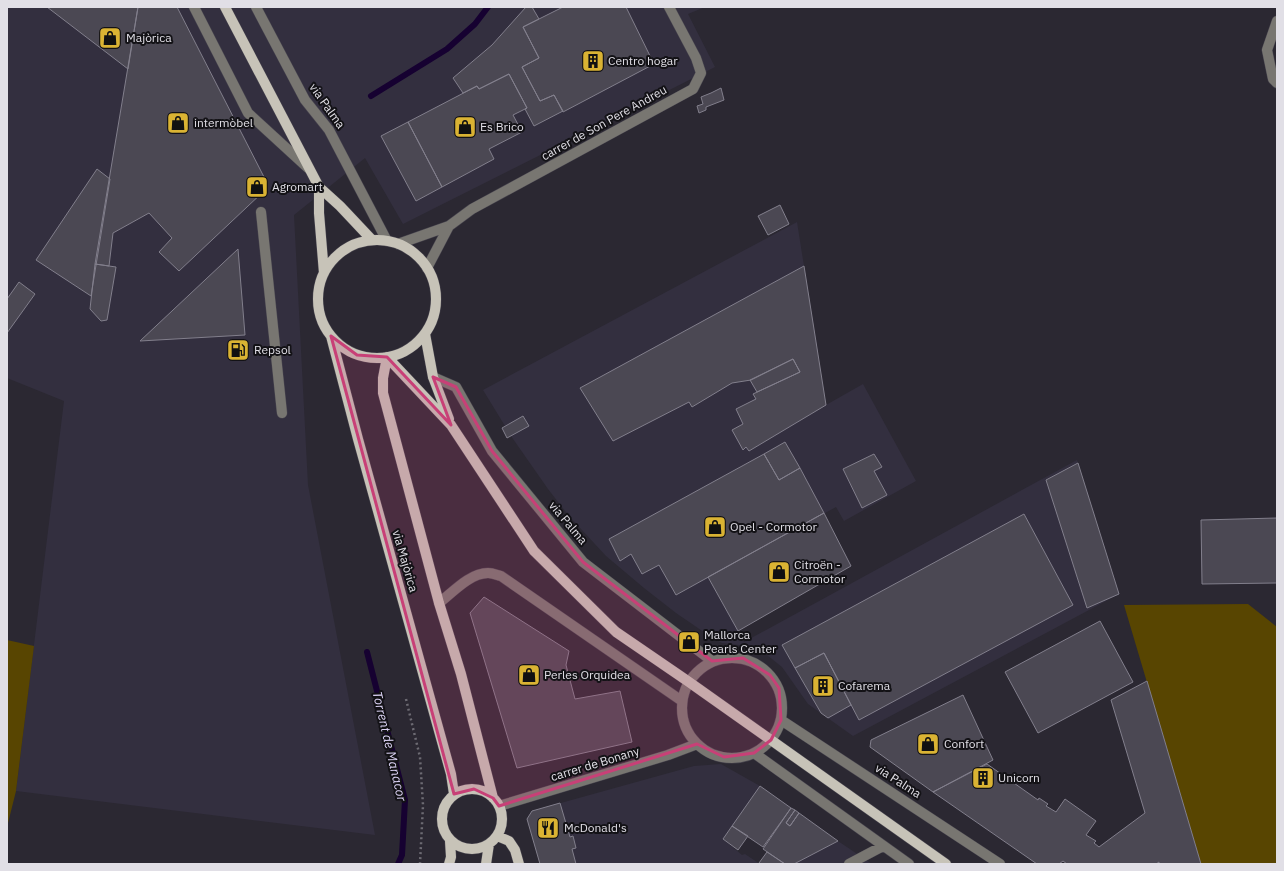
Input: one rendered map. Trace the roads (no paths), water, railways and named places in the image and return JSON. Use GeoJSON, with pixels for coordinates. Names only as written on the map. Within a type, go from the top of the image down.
{"type":"FeatureCollection","features":[{"type":"Feature","properties":{"kind":"main road"},"geometry":{"type":"LineString","coordinates":[[225,7],[319,187],[340,206],[372,240]]}},
{"type":"Feature","properties":{"kind":"main road"},"geometry":{"type":"LineString","coordinates":[[319,187],[320,233],[324,273]]}},
{"type":"Feature","properties":{"kind":"main road"},"geometry":{"type":"LineString","coordinates":[[372,240],[387,241],[398,244],[414,253],[427,268],[436,293],[435,307],[433,318],[425,334],[410,348],[400,354],[388,357],[372,358],[357,355],[343,347],[331,336],[322,321],[318,304],[318,288],[331,261],[342,251],[352,245],[372,240]]}},
{"type":"Feature","properties":{"kind":"main road"},"geometry":{"type":"LineString","coordinates":[[425,334],[433,376],[451,425]]}},
{"type":"Feature","properties":{"kind":"main road","name":"via Majòrica"},"geometry":{"type":"LineString","coordinates":[[331,336],[451,774],[454,794]]}},
{"type":"Feature","properties":{"kind":"main road"},"geometry":{"type":"LineString","coordinates":[[388,357],[451,425],[534,551],[616,632],[946,864]]}},
{"type":"Feature","properties":{"kind":"main road","name":"via Majòrica"},"geometry":{"type":"LineString","coordinates":[[388,357],[383,378],[383,393],[439,603],[465,689],[493,798]]}},
{"type":"Feature","properties":{"kind":"main road"},"geometry":{"type":"LineString","coordinates":[[486,864],[493,840],[501,827],[502,816],[499,806],[493,798],[484,792],[474,789],[464,790],[454,794],[448,800],[444,808],[442,825],[445,834],[450,841],[459,847],[469,849],[480,848],[493,840],[509,840],[515,850],[519,864]]}},
{"type":"Feature","properties":{"kind":"main road"},"geometry":{"type":"LineString","coordinates":[[449,864],[451,857],[450,841]]}},
{"type":"Feature","properties":{"kind":"street"},"geometry":{"type":"LineString","coordinates":[[194,7],[248,113],[308,168]]}},
{"type":"Feature","properties":{"kind":"street","name":"via Palma"},"geometry":{"type":"LineString","coordinates":[[256,7],[305,100],[329,130],[387,241]]}},
{"type":"Feature","properties":{"kind":"street","name":"carrer de Son Pere Andreu"},"geometry":{"type":"LineString","coordinates":[[449,226],[472,209],[693,89],[701,74],[696,58],[670,7]]}},
{"type":"Feature","properties":{"kind":"street"},"geometry":{"type":"LineString","coordinates":[[1277,21],[1267,50],[1273,79],[1277,83]]}},
{"type":"Feature","properties":{"kind":"street"},"geometry":{"type":"LineString","coordinates":[[261,212],[282,414]]}},
{"type":"Feature","properties":{"kind":"street"},"geometry":{"type":"LineString","coordinates":[[398,244],[449,226]]}},
{"type":"Feature","properties":{"kind":"street"},"geometry":{"type":"LineString","coordinates":[[427,268],[449,226]]}},
{"type":"Feature","properties":{"kind":"street","name":"via Palma"},"geometry":{"type":"LineString","coordinates":[[433,376],[456,388],[492,452],[583,562],[712,661]]}},
{"type":"Feature","properties":{"kind":"street"},"geometry":{"type":"LineString","coordinates":[[439,603],[469,580],[480,574],[490,573],[501,576],[682,701]]}},
{"type":"Feature","properties":{"kind":"street"},"geometry":{"type":"LineString","coordinates":[[727,657],[743,658],[758,664],[770,675],[779,688],[782,704],[781,720],[777,731],[771,740],[754,753],[740,758],[724,757],[710,753],[697,744],[688,731],[683,716],[682,701],[685,691],[689,682],[699,670],[712,661],[727,657]]}},
{"type":"Feature","properties":{"kind":"street","name":"via Palma"},"geometry":{"type":"LineString","coordinates":[[781,720],[1000,864]]}},
{"type":"Feature","properties":{"kind":"street","name":"carrer de Bonany"},"geometry":{"type":"LineString","coordinates":[[499,806],[668,755],[697,744]]}},
{"type":"Feature","properties":{"kind":"street"},"geometry":{"type":"LineString","coordinates":[[754,753],[909,864]]}},
{"type":"Feature","properties":{"kind":"street"},"geometry":{"type":"LineString","coordinates":[[849,864],[883,846]]}},
{"type":"Feature","properties":{"kind":"waterway","name":"Torrent de Manacor"},"geometry":{"type":"LineString","coordinates":[[371,96],[447,49],[475,24],[488,7]]}},
{"type":"Feature","properties":{"kind":"waterway","name":"Torrent de Manacor"},"geometry":{"type":"LineString","coordinates":[[367,652],[405,800],[402,855],[398,864]]}},
{"type":"Feature","properties":{"kind":"place","name":"Majòrica"},"geometry":{"type":"Point","coordinates":[110,38]}},
{"type":"Feature","properties":{"kind":"place","name":"Centro hogar"},"geometry":{"type":"Point","coordinates":[593,61]}},
{"type":"Feature","properties":{"kind":"place","name":"intermòbel"},"geometry":{"type":"Point","coordinates":[178,123]}},
{"type":"Feature","properties":{"kind":"place","name":"Es Brico"},"geometry":{"type":"Point","coordinates":[465,127]}},
{"type":"Feature","properties":{"kind":"place","name":"Agromart"},"geometry":{"type":"Point","coordinates":[257,187]}},
{"type":"Feature","properties":{"kind":"place","name":"Repsol"},"geometry":{"type":"Point","coordinates":[238,350]}},
{"type":"Feature","properties":{"kind":"place","name":"Opel - Cormotor"},"geometry":{"type":"Point","coordinates":[715,527]}},
{"type":"Feature","properties":{"kind":"place","name":"Citroën - Cormotor"},"geometry":{"type":"Point","coordinates":[779,572]}},
{"type":"Feature","properties":{"kind":"place","name":"Mallorca Pearls Center"},"geometry":{"type":"Point","coordinates":[689,642]}},
{"type":"Feature","properties":{"kind":"place","name":"Perles Orquidea"},"geometry":{"type":"Point","coordinates":[529,675]}},
{"type":"Feature","properties":{"kind":"place","name":"Cofarema"},"geometry":{"type":"Point","coordinates":[823,686]}},
{"type":"Feature","properties":{"kind":"place","name":"Confort"},"geometry":{"type":"Point","coordinates":[928,744]}},
{"type":"Feature","properties":{"kind":"place","name":"Unicorn"},"geometry":{"type":"Point","coordinates":[983,778]}},
{"type":"Feature","properties":{"kind":"place","name":"McDonald's"},"geometry":{"type":"Point","coordinates":[548,828]}}]}
